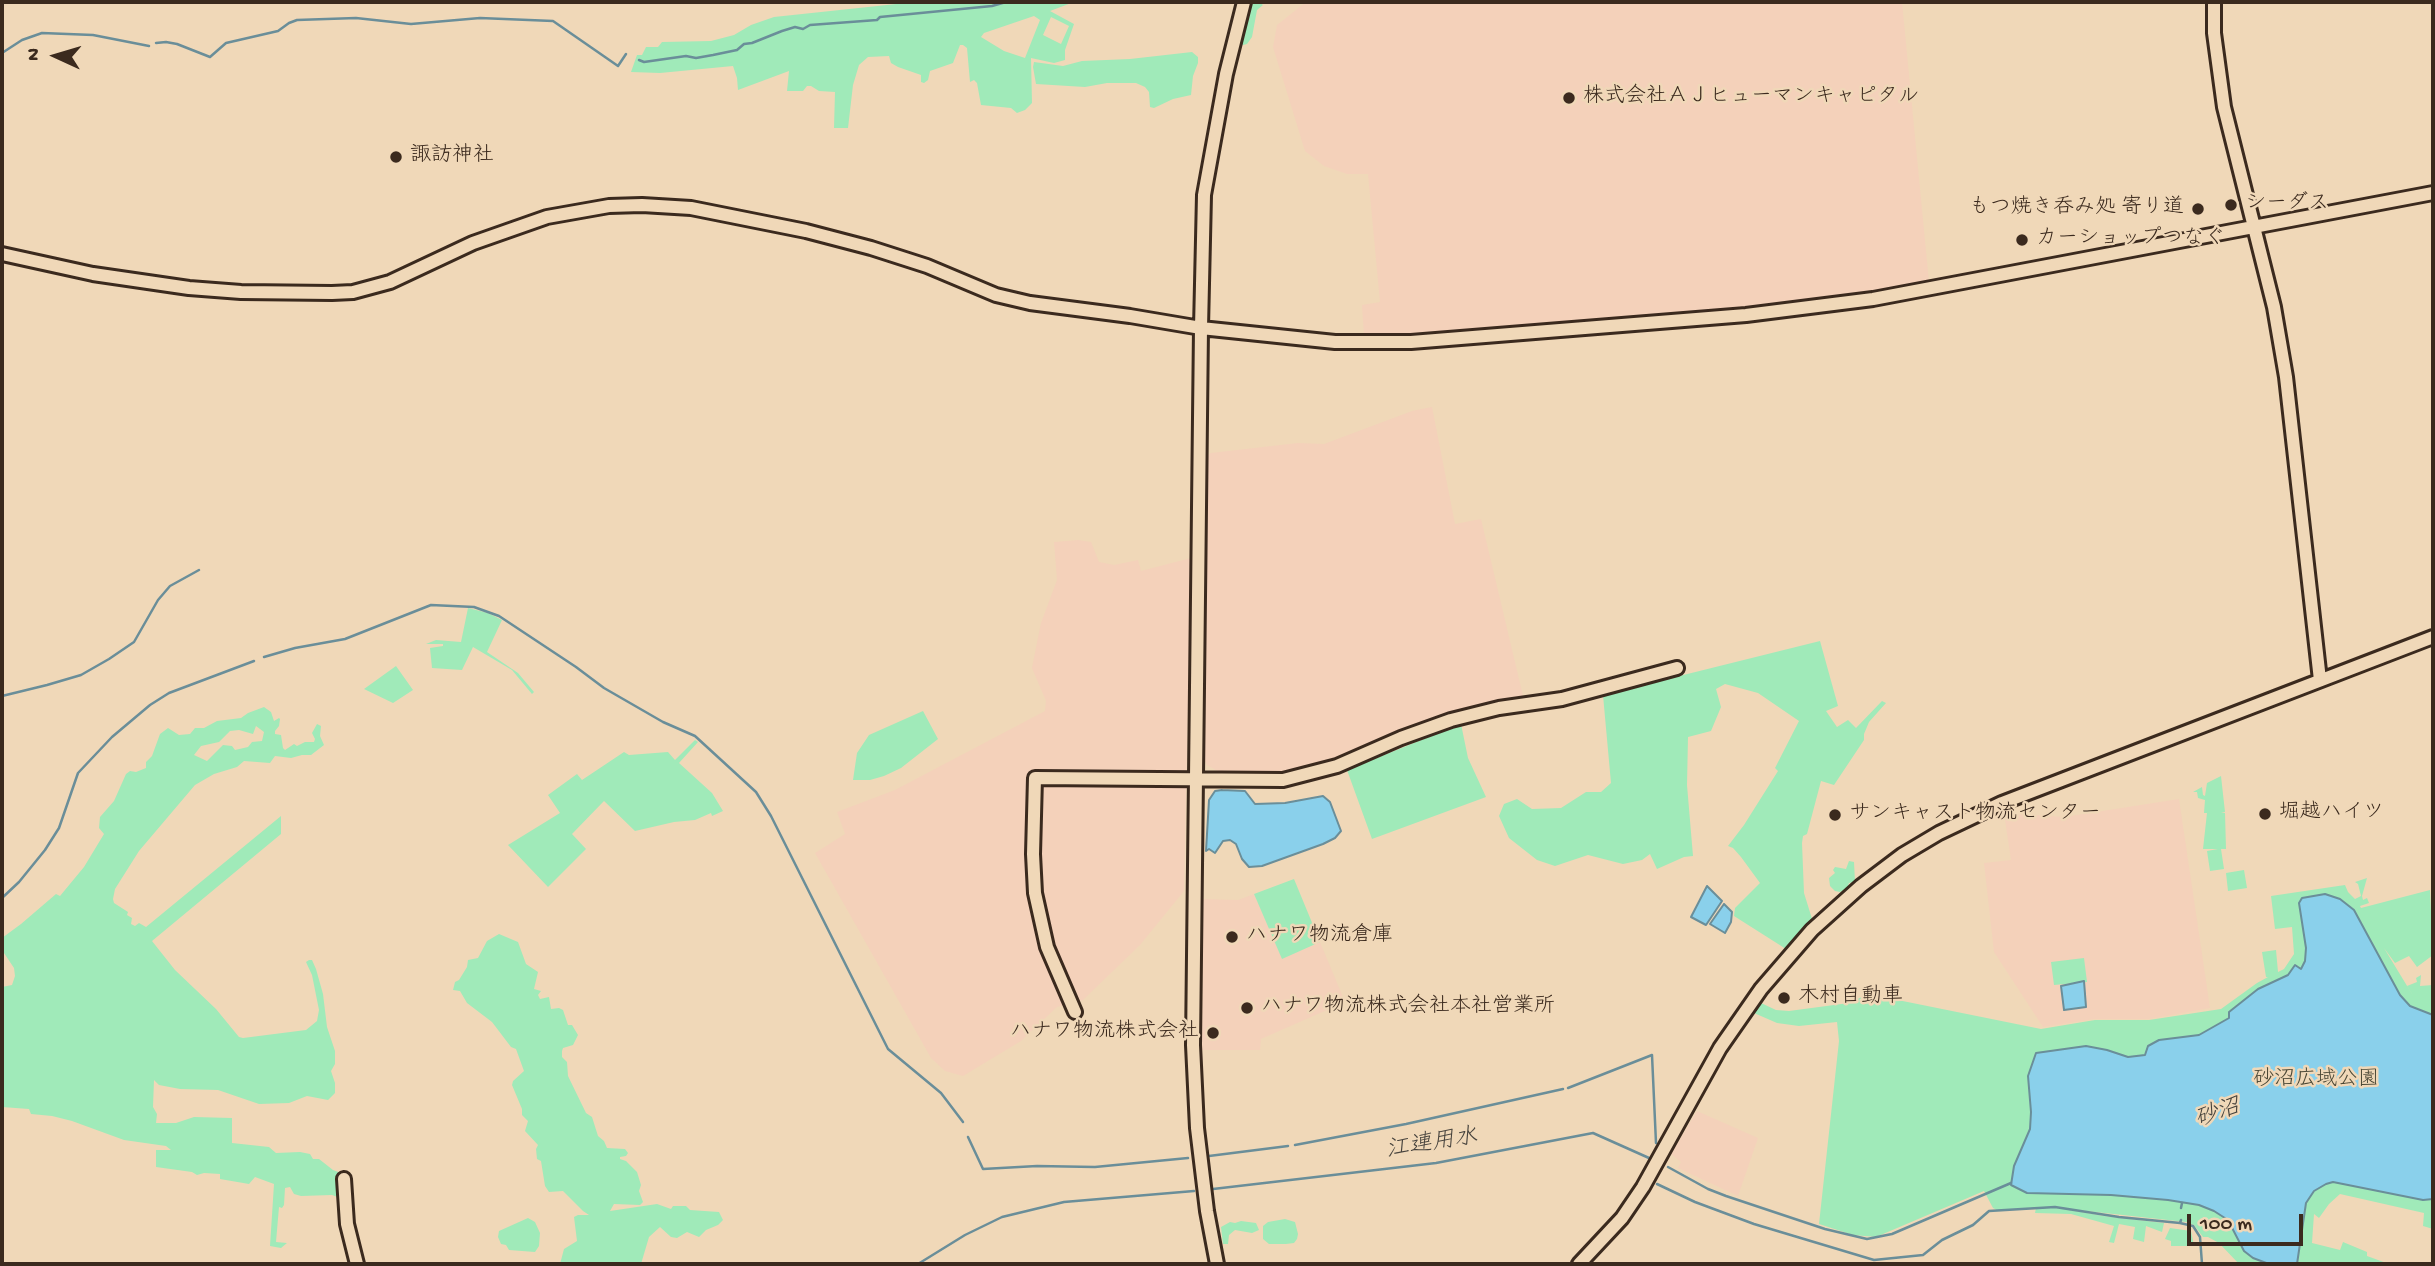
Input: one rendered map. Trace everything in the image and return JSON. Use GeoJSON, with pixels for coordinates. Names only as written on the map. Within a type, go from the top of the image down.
{"type":"FeatureCollection","features":[{"type":"Feature","properties":{"kind":"street"},"geometry":{"type":"LineString","coordinates":[[1217,1264],[1207,1211],[1197,1128],[1193,1045],[1200,328],[1204,195],[1226,74],[1244,2]]}},
{"type":"Feature","properties":{"kind":"street"},"geometry":{"type":"LineString","coordinates":[[2214,2],[2215,46],[2224,107],[2274,307],[2286,377],[2320,680]]}},
{"type":"Feature","properties":{"kind":"street"},"geometry":{"type":"LineString","coordinates":[[2,254],[93,274],[189,288],[303,294],[353,292],[390,282],[473,243],[547,217],[609,206],[691,208],[806,231],[871,248],[1018,301],[1200,328],[1335,342],[1410,342],[1746,315],[1873,299],[2433,193]]}},
{"type":"Feature","properties":{"kind":"street"},"geometry":{"type":"LineString","coordinates":[[1579,1264],[1622,1218],[1643,1187],[1720,1048],[1761,989],[1812,930],[1861,886],[1939,833],[2002,803],[2433,638]]}},
{"type":"Feature","properties":{"kind":"street"},"geometry":{"type":"LineString","coordinates":[[1075,1012],[1047,947],[1037,907],[1033,854],[1035,778],[1283,780],[1337,766],[1451,720],[1499,708],[1562,699],[1677,668]]}},
{"type":"Feature","properties":{"kind":"street"},"geometry":{"type":"LineString","coordinates":[[344,1179],[347,1224],[357,1264]]}},
{"type":"Feature","properties":{"kind":"shaded area"},"geometry":{"type":"Polygon","coordinates":[[[1306,2],[1902,2],[1929,282],[1812,302],[1699,313],[1387,337],[1364,336],[1362,305],[1380,302],[1368,174],[1347,174],[1324,166],[1305,151],[1273,47],[1277,25],[1306,2]]]}},
{"type":"Feature","properties":{"kind":"shaded area"},"geometry":{"type":"Polygon","coordinates":[[[1432,407],[1455,524],[1481,519],[1524,700],[1314,768],[1273,774],[1221,773],[1207,765],[1199,749],[1207,456],[1211,453],[1298,443],[1324,444],[1412,411],[1432,407]]]}},
{"type":"Feature","properties":{"kind":"shaded area"},"geometry":{"type":"Polygon","coordinates":[[[1054,542],[1091,542],[1099,562],[1114,565],[1138,560],[1141,571],[1191,558],[1184,891],[1140,945],[1083,1000],[1057,1007],[1021,1041],[963,1076],[945,1071],[931,1058],[815,853],[845,834],[837,812],[895,790],[1045,711],[1046,701],[1032,668],[1041,623],[1057,580],[1054,542]]]}},
{"type":"Feature","properties":{"kind":"shaded area"},"geometry":{"type":"Polygon","coordinates":[[[2179,799],[2210,1008],[2149,1019],[2094,1019],[2043,1027],[1994,952],[1984,863],[2011,860],[2004,813],[2064,817],[2179,799]]]}},
{"type":"Feature","properties":{"kind":"shaded area"},"geometry":{"type":"Polygon","coordinates":[[[1254,894],[1282,958],[1320,942],[1345,1002],[1261,1039],[1260,1050],[1202,1050],[1203,899],[1238,900],[1254,894]]]}},
{"type":"Feature","properties":{"kind":"shaded area"},"geometry":{"type":"Polygon","coordinates":[[[1697,1111],[1758,1138],[1738,1196],[1678,1168],[1681,1162],[1671,1154],[1697,1111]]]}},
{"type":"Feature","properties":{"kind":"green space"},"geometry":{"type":"Polygon","coordinates":[[[915,2],[1074,2],[1050,11],[1074,24],[1065,50],[1065,60],[1054,63],[1031,58],[1032,103],[1017,113],[1011,108],[981,105],[977,83],[974,80],[970,82],[967,48],[963,45],[960,45],[953,63],[930,71],[928,80],[924,83],[921,82],[921,75],[891,63],[889,56],[868,57],[859,65],[853,85],[848,128],[834,128],[835,92],[819,91],[811,86],[807,86],[803,91],[787,91],[789,71],[738,90],[733,66],[660,73],[631,72],[637,55],[642,55],[646,47],[658,47],[662,42],[711,41],[734,35],[751,25],[774,17],[915,2]],[[1034,16],[984,33],[981,37],[1004,51],[1025,58],[1040,20],[1034,16]],[[1051,17],[1043,35],[1061,44],[1069,26],[1051,17]]]}},
{"type":"Feature","properties":{"kind":"green space"},"geometry":{"type":"Polygon","coordinates":[[[1251,2],[1263,5],[1257,10],[1252,37],[1243,45],[1239,44],[1251,2]]]}},
{"type":"Feature","properties":{"kind":"green space"},"geometry":{"type":"Polygon","coordinates":[[[1192,52],[1198,57],[1198,63],[1193,76],[1191,95],[1173,99],[1154,108],[1150,107],[1149,92],[1136,83],[1107,83],[1085,87],[1036,84],[1033,67],[1034,62],[1063,66],[1082,61],[1192,52]]]}},
{"type":"Feature","properties":{"kind":"green space"},"geometry":{"type":"Polygon","coordinates":[[[468,608],[502,620],[487,652],[518,673],[534,692],[532,694],[512,670],[473,647],[462,670],[432,668],[430,648],[443,644],[426,644],[436,640],[461,642],[468,608]]]}},
{"type":"Feature","properties":{"kind":"green space"},"geometry":{"type":"Polygon","coordinates":[[[1820,641],[1838,706],[1826,711],[1837,727],[1848,720],[1856,728],[1882,701],[1886,703],[1869,722],[1864,740],[1834,785],[1821,781],[1807,834],[1803,836],[1802,843],[1804,893],[1813,922],[1786,949],[1734,916],[1735,908],[1760,883],[1741,857],[1728,846],[1778,771],[1775,768],[1799,721],[1758,693],[1725,684],[1716,689],[1721,707],[1711,731],[1688,737],[1687,785],[1693,856],[1684,857],[1657,869],[1650,854],[1642,860],[1623,864],[1588,855],[1555,866],[1537,860],[1509,838],[1499,816],[1504,804],[1517,799],[1532,809],[1561,808],[1586,792],[1601,792],[1611,783],[1603,695],[1820,641]]]}},
{"type":"Feature","properties":{"kind":"green space"},"geometry":{"type":"Polygon","coordinates":[[[396,666],[413,690],[393,703],[364,689],[396,666]]]}},
{"type":"Feature","properties":{"kind":"green space"},"geometry":{"type":"Polygon","coordinates":[[[264,707],[271,712],[274,721],[280,719],[275,734],[281,735],[285,750],[294,744],[297,746],[314,742],[312,733],[317,724],[321,726],[320,736],[324,745],[311,755],[291,758],[275,756],[270,763],[244,761],[237,767],[214,774],[195,785],[139,851],[115,889],[113,899],[114,903],[128,912],[127,915],[132,918],[131,924],[135,926],[139,923],[146,927],[281,816],[281,834],[152,941],[175,970],[216,1009],[239,1037],[243,1038],[306,1030],[317,1021],[319,1010],[312,975],[306,962],[312,960],[316,969],[323,994],[327,1027],[335,1051],[335,1064],[331,1071],[335,1093],[328,1100],[307,1096],[289,1103],[259,1104],[218,1090],[180,1089],[159,1085],[154,1080],[153,1107],[157,1114],[156,1123],[176,1123],[194,1117],[232,1118],[232,1143],[269,1147],[276,1153],[310,1154],[313,1159],[319,1159],[341,1173],[346,1180],[343,1199],[332,1195],[301,1196],[294,1194],[290,1187],[285,1188],[284,1205],[279,1207],[276,1242],[287,1243],[281,1248],[270,1246],[274,1184],[255,1177],[249,1184],[220,1179],[220,1174],[197,1175],[156,1167],[156,1150],[171,1150],[166,1146],[124,1140],[72,1121],[31,1114],[29,1109],[2,1107],[2,987],[12,985],[15,976],[14,968],[2,950],[2,938],[56,894],[60,896],[84,867],[104,834],[99,828],[100,817],[114,801],[126,774],[146,768],[146,762],[152,756],[160,734],[168,728],[179,735],[190,734],[195,728],[204,728],[217,721],[241,718],[264,707]],[[256,726],[253,734],[239,730],[230,731],[219,742],[201,746],[194,755],[207,761],[223,745],[232,746],[235,750],[248,747],[252,742],[262,741],[264,732],[256,726]]]}},
{"type":"Feature","properties":{"kind":"green space"},"geometry":{"type":"Polygon","coordinates":[[[923,711],[938,739],[901,768],[870,780],[853,780],[857,753],[869,735],[923,711]]]}},
{"type":"Feature","properties":{"kind":"green space"},"geometry":{"type":"Polygon","coordinates":[[[1461,724],[1468,758],[1486,797],[1372,839],[1347,770],[1461,724]]]}},
{"type":"Feature","properties":{"kind":"green space"},"geometry":{"type":"Polygon","coordinates":[[[695,740],[698,742],[679,763],[712,793],[723,811],[695,820],[635,831],[604,801],[572,834],[586,849],[548,887],[508,845],[560,813],[548,795],[577,774],[582,780],[624,752],[629,755],[668,752],[675,760],[695,740]]]}},
{"type":"Feature","properties":{"kind":"green space"},"geometry":{"type":"Polygon","coordinates":[[[2221,776],[2225,812],[2221,813],[2225,813],[2226,849],[2221,849],[2224,869],[2210,871],[2207,851],[2218,849],[2203,849],[2207,813],[2204,813],[2205,800],[2198,798],[2197,792],[2193,792],[2202,787],[2205,796],[2207,783],[2221,776]]]}},
{"type":"Feature","properties":{"kind":"green space"},"geometry":{"type":"Polygon","coordinates":[[[1849,861],[1854,862],[1855,882],[1849,883],[1847,889],[1835,891],[1830,886],[1829,878],[1835,873],[1835,867],[1846,869],[1849,861]]]}},
{"type":"Feature","properties":{"kind":"green space"},"geometry":{"type":"Polygon","coordinates":[[[2244,870],[2247,888],[2228,891],[2226,873],[2244,870]]]}},
{"type":"Feature","properties":{"kind":"green space","name":"砂沼広域公園"},"geometry":{"type":"Polygon","coordinates":[[[2367,878],[2362,896],[2363,900],[2367,898],[2369,903],[2360,906],[2361,908],[2430,890],[2433,955],[2417,967],[2409,956],[2395,963],[2384,948],[2407,986],[2417,982],[2416,978],[2421,975],[2420,986],[2433,985],[2433,1229],[2423,1226],[2424,1213],[2340,1194],[2319,1218],[2314,1214],[2312,1243],[2340,1250],[2343,1242],[2367,1252],[2367,1256],[2389,1264],[2239,1264],[2219,1243],[2203,1237],[2194,1225],[2186,1222],[2059,1208],[2164,1223],[2162,1232],[2146,1226],[2144,1242],[2133,1239],[2135,1227],[2119,1224],[2114,1243],[2109,1242],[2114,1226],[2071,1214],[2035,1213],[2036,1208],[1997,1210],[1993,1208],[1984,1191],[1876,1237],[1853,1235],[1819,1224],[1839,1041],[1837,1022],[1799,1026],[1777,1023],[1754,1013],[1761,1003],[1776,1010],[1789,1011],[1849,1003],[1868,994],[2041,1029],[2095,1020],[2149,1020],[2221,1009],[2268,977],[2262,952],[2276,950],[2278,972],[2284,969],[2294,954],[2292,927],[2275,929],[2271,896],[2345,885],[2355,899],[2361,896],[2355,882],[2367,878]]]}},
{"type":"Feature","properties":{"kind":"green space"},"geometry":{"type":"Polygon","coordinates":[[[1294,879],[1320,942],[1282,959],[1254,894],[1294,879]]]}},
{"type":"Feature","properties":{"kind":"green space"},"geometry":{"type":"Polygon","coordinates":[[[499,934],[518,942],[526,964],[538,972],[534,989],[541,991],[538,995],[540,999],[549,997],[551,1009],[563,1010],[568,1025],[572,1025],[578,1035],[573,1045],[563,1048],[562,1051],[562,1057],[567,1062],[568,1076],[586,1113],[592,1117],[598,1136],[607,1148],[625,1149],[628,1153],[620,1159],[637,1172],[643,1202],[640,1205],[614,1204],[610,1211],[657,1204],[671,1209],[673,1206],[686,1206],[690,1210],[719,1212],[723,1220],[718,1225],[706,1230],[699,1237],[687,1232],[677,1238],[671,1237],[660,1227],[649,1237],[641,1264],[560,1264],[564,1249],[577,1241],[574,1217],[589,1215],[563,1191],[549,1192],[545,1186],[541,1161],[537,1159],[538,1145],[525,1131],[528,1121],[522,1115],[512,1085],[524,1071],[516,1049],[511,1047],[492,1022],[467,1003],[460,991],[453,990],[455,982],[467,967],[468,960],[478,958],[487,941],[499,934]]]}},
{"type":"Feature","properties":{"kind":"green space"},"geometry":{"type":"Polygon","coordinates":[[[2084,958],[2087,982],[2054,985],[2051,962],[2084,958]]]}},
{"type":"Feature","properties":{"kind":"green space"},"geometry":{"type":"Polygon","coordinates":[[[528,1218],[535,1222],[540,1233],[539,1246],[535,1252],[509,1250],[506,1245],[501,1244],[499,1231],[528,1218]]]}},
{"type":"Feature","properties":{"kind":"green space"},"geometry":{"type":"Polygon","coordinates":[[[1285,1219],[1295,1222],[1298,1234],[1294,1243],[1269,1244],[1263,1239],[1263,1226],[1268,1222],[1285,1219]]]}},
{"type":"Feature","properties":{"kind":"green space"},"geometry":{"type":"Polygon","coordinates":[[[1230,1222],[1256,1223],[1259,1230],[1252,1233],[1235,1230],[1229,1235],[1228,1244],[1223,1244],[1221,1227],[1230,1222]]]}},
{"type":"Feature","properties":{"kind":"green space"},"geometry":{"type":"Polygon","coordinates":[[[2170,1228],[2191,1231],[2194,1246],[2171,1246],[2171,1241],[2165,1239],[2170,1228]]]}},
{"type":"Feature","properties":{"kind":"water"},"geometry":{"type":"Polygon","coordinates":[[[1215,791],[1245,791],[1255,804],[1285,803],[1323,796],[1330,802],[1341,831],[1335,838],[1323,844],[1262,866],[1249,867],[1242,859],[1236,844],[1230,840],[1223,841],[1215,853],[1209,849],[1206,851],[1209,800],[1215,791]]]}},
{"type":"Feature","properties":{"kind":"water"},"geometry":{"type":"Polygon","coordinates":[[[1707,886],[1722,901],[1706,925],[1691,917],[1707,886]]]}},
{"type":"Feature","properties":{"kind":"water","name":"砂沼"},"geometry":{"type":"Polygon","coordinates":[[[2325,894],[2340,899],[2354,910],[2400,995],[2410,1006],[2433,1015],[2433,1199],[2423,1200],[2333,1182],[2326,1184],[2314,1191],[2306,1203],[2297,1264],[2269,1264],[2244,1251],[2228,1220],[2199,1205],[2111,1195],[2027,1193],[2011,1185],[2014,1166],[2030,1129],[2028,1076],[2036,1053],[2086,1046],[2128,1057],[2145,1055],[2148,1046],[2159,1040],[2199,1035],[2229,1018],[2229,1012],[2258,989],[2288,975],[2295,965],[2301,969],[2306,948],[2299,903],[2302,898],[2325,894]]]}},
{"type":"Feature","properties":{"kind":"water"},"geometry":{"type":"Polygon","coordinates":[[[1724,904],[1732,912],[1731,922],[1725,933],[1710,924],[1724,904]]]}},
{"type":"Feature","properties":{"kind":"water"},"geometry":{"type":"Polygon","coordinates":[[[2084,981],[2086,1007],[2064,1010],[2061,986],[2084,981]]]}},
{"type":"Feature","properties":{"kind":"waterway"},"geometry":{"type":"LineString","coordinates":[[639,60],[644,62],[686,56],[696,58],[737,50],[744,44],[795,27],[803,29],[810,25],[877,20],[880,17],[992,6],[1006,2]]}},
{"type":"Feature","properties":{"kind":"waterway"},"geometry":{"type":"LineString","coordinates":[[156,43],[177,44],[210,57],[226,43],[278,31],[297,20],[356,18],[411,24],[480,18],[553,21],[618,66],[626,54]]}},
{"type":"Feature","properties":{"kind":"waterway"},"geometry":{"type":"LineString","coordinates":[[2,53],[22,40],[42,33],[93,35],[149,46]]}},
{"type":"Feature","properties":{"kind":"waterway"},"geometry":{"type":"LineString","coordinates":[[2,696],[81,675],[109,659],[134,642],[158,600],[170,586],[199,570]]}},
{"type":"Feature","properties":{"kind":"waterway"},"geometry":{"type":"LineString","coordinates":[[264,657],[345,639],[431,605],[474,607],[499,616],[604,688],[663,722],[695,736],[756,792],[771,816],[888,1049],[941,1093],[963,1122]]}},
{"type":"Feature","properties":{"kind":"waterway"},"geometry":{"type":"LineString","coordinates":[[2,898],[45,850],[59,828],[78,773],[112,737],[150,705],[169,693],[254,661]]}},
{"type":"Feature","properties":{"kind":"waterway"},"geometry":{"type":"LineString","coordinates":[[1568,1088],[1652,1055],[1656,1143]]}},
{"type":"Feature","properties":{"kind":"waterway"},"geometry":{"type":"LineString","coordinates":[[1295,1145],[1406,1124],[1563,1089]]}},
{"type":"Feature","properties":{"kind":"waterway","name":"江連用水"},"geometry":{"type":"LineString","coordinates":[[1213,1189],[1436,1163],[1593,1133],[1649,1158]]}},
{"type":"Feature","properties":{"kind":"waterway"},"geometry":{"type":"LineString","coordinates":[[968,1137],[983,1169],[1095,1167],[1188,1158]]}},
{"type":"Feature","properties":{"kind":"waterway"},"geometry":{"type":"LineString","coordinates":[[1209,1156],[1288,1146]]}},
{"type":"Feature","properties":{"kind":"waterway","name":"江連用水"},"geometry":{"type":"LineString","coordinates":[[1668,1167],[1726,1196],[1825,1229],[1867,1239],[1892,1234],[2011,1183]]}},
{"type":"Feature","properties":{"kind":"waterway"},"geometry":{"type":"LineString","coordinates":[[1657,1184],[1695,1202],[1754,1224],[1874,1260],[1923,1255],[1942,1240],[1973,1225],[1989,1211],[2055,1207],[2180,1223]]}},
{"type":"Feature","properties":{"kind":"waterway","name":"江連用水"},"geometry":{"type":"LineString","coordinates":[[918,1264],[965,1235],[1002,1217],[1064,1202],[1194,1191]]}},
{"type":"Feature","properties":{"kind":"waterway"},"geometry":{"type":"LineString","coordinates":[[2181,1208],[2182,1203]]}},
{"type":"Feature","properties":{"kind":"waterway"},"geometry":{"type":"LineString","coordinates":[[2181,1220],[2180,1223],[2193,1226],[2200,1237],[2202,1264]]}},
{"type":"Feature","properties":{"kind":"place","name":"株式会社ＡＪヒューマンキャピタル"},"geometry":{"type":"Point","coordinates":[1569,98]}},
{"type":"Feature","properties":{"kind":"place","name":"諏訪神社"},"geometry":{"type":"Point","coordinates":[396,157]}},
{"type":"Feature","properties":{"kind":"place","name":"シーダス"},"geometry":{"type":"Point","coordinates":[2231,205]}},
{"type":"Feature","properties":{"kind":"place","name":"もつ焼き呑み処 寄り道"},"geometry":{"type":"Point","coordinates":[2198,209]}},
{"type":"Feature","properties":{"kind":"place","name":"カーショップつなぐ"},"geometry":{"type":"Point","coordinates":[2022,240]}},
{"type":"Feature","properties":{"kind":"place","name":"堀越ハイツ"},"geometry":{"type":"Point","coordinates":[2265,814]}},
{"type":"Feature","properties":{"kind":"place","name":"サンキャスト物流センター"},"geometry":{"type":"Point","coordinates":[1835,815]}},
{"type":"Feature","properties":{"kind":"place","name":"ハナワ物流倉庫"},"geometry":{"type":"Point","coordinates":[1232,937]}},
{"type":"Feature","properties":{"kind":"place","name":"木村自動車"},"geometry":{"type":"Point","coordinates":[1784,998]}},
{"type":"Feature","properties":{"kind":"place","name":"ハナワ物流株式会社本社営業所"},"geometry":{"type":"Point","coordinates":[1247,1008]}},
{"type":"Feature","properties":{"kind":"place","name":"ハナワ物流株式会社"},"geometry":{"type":"Point","coordinates":[1213,1033]}}]}
